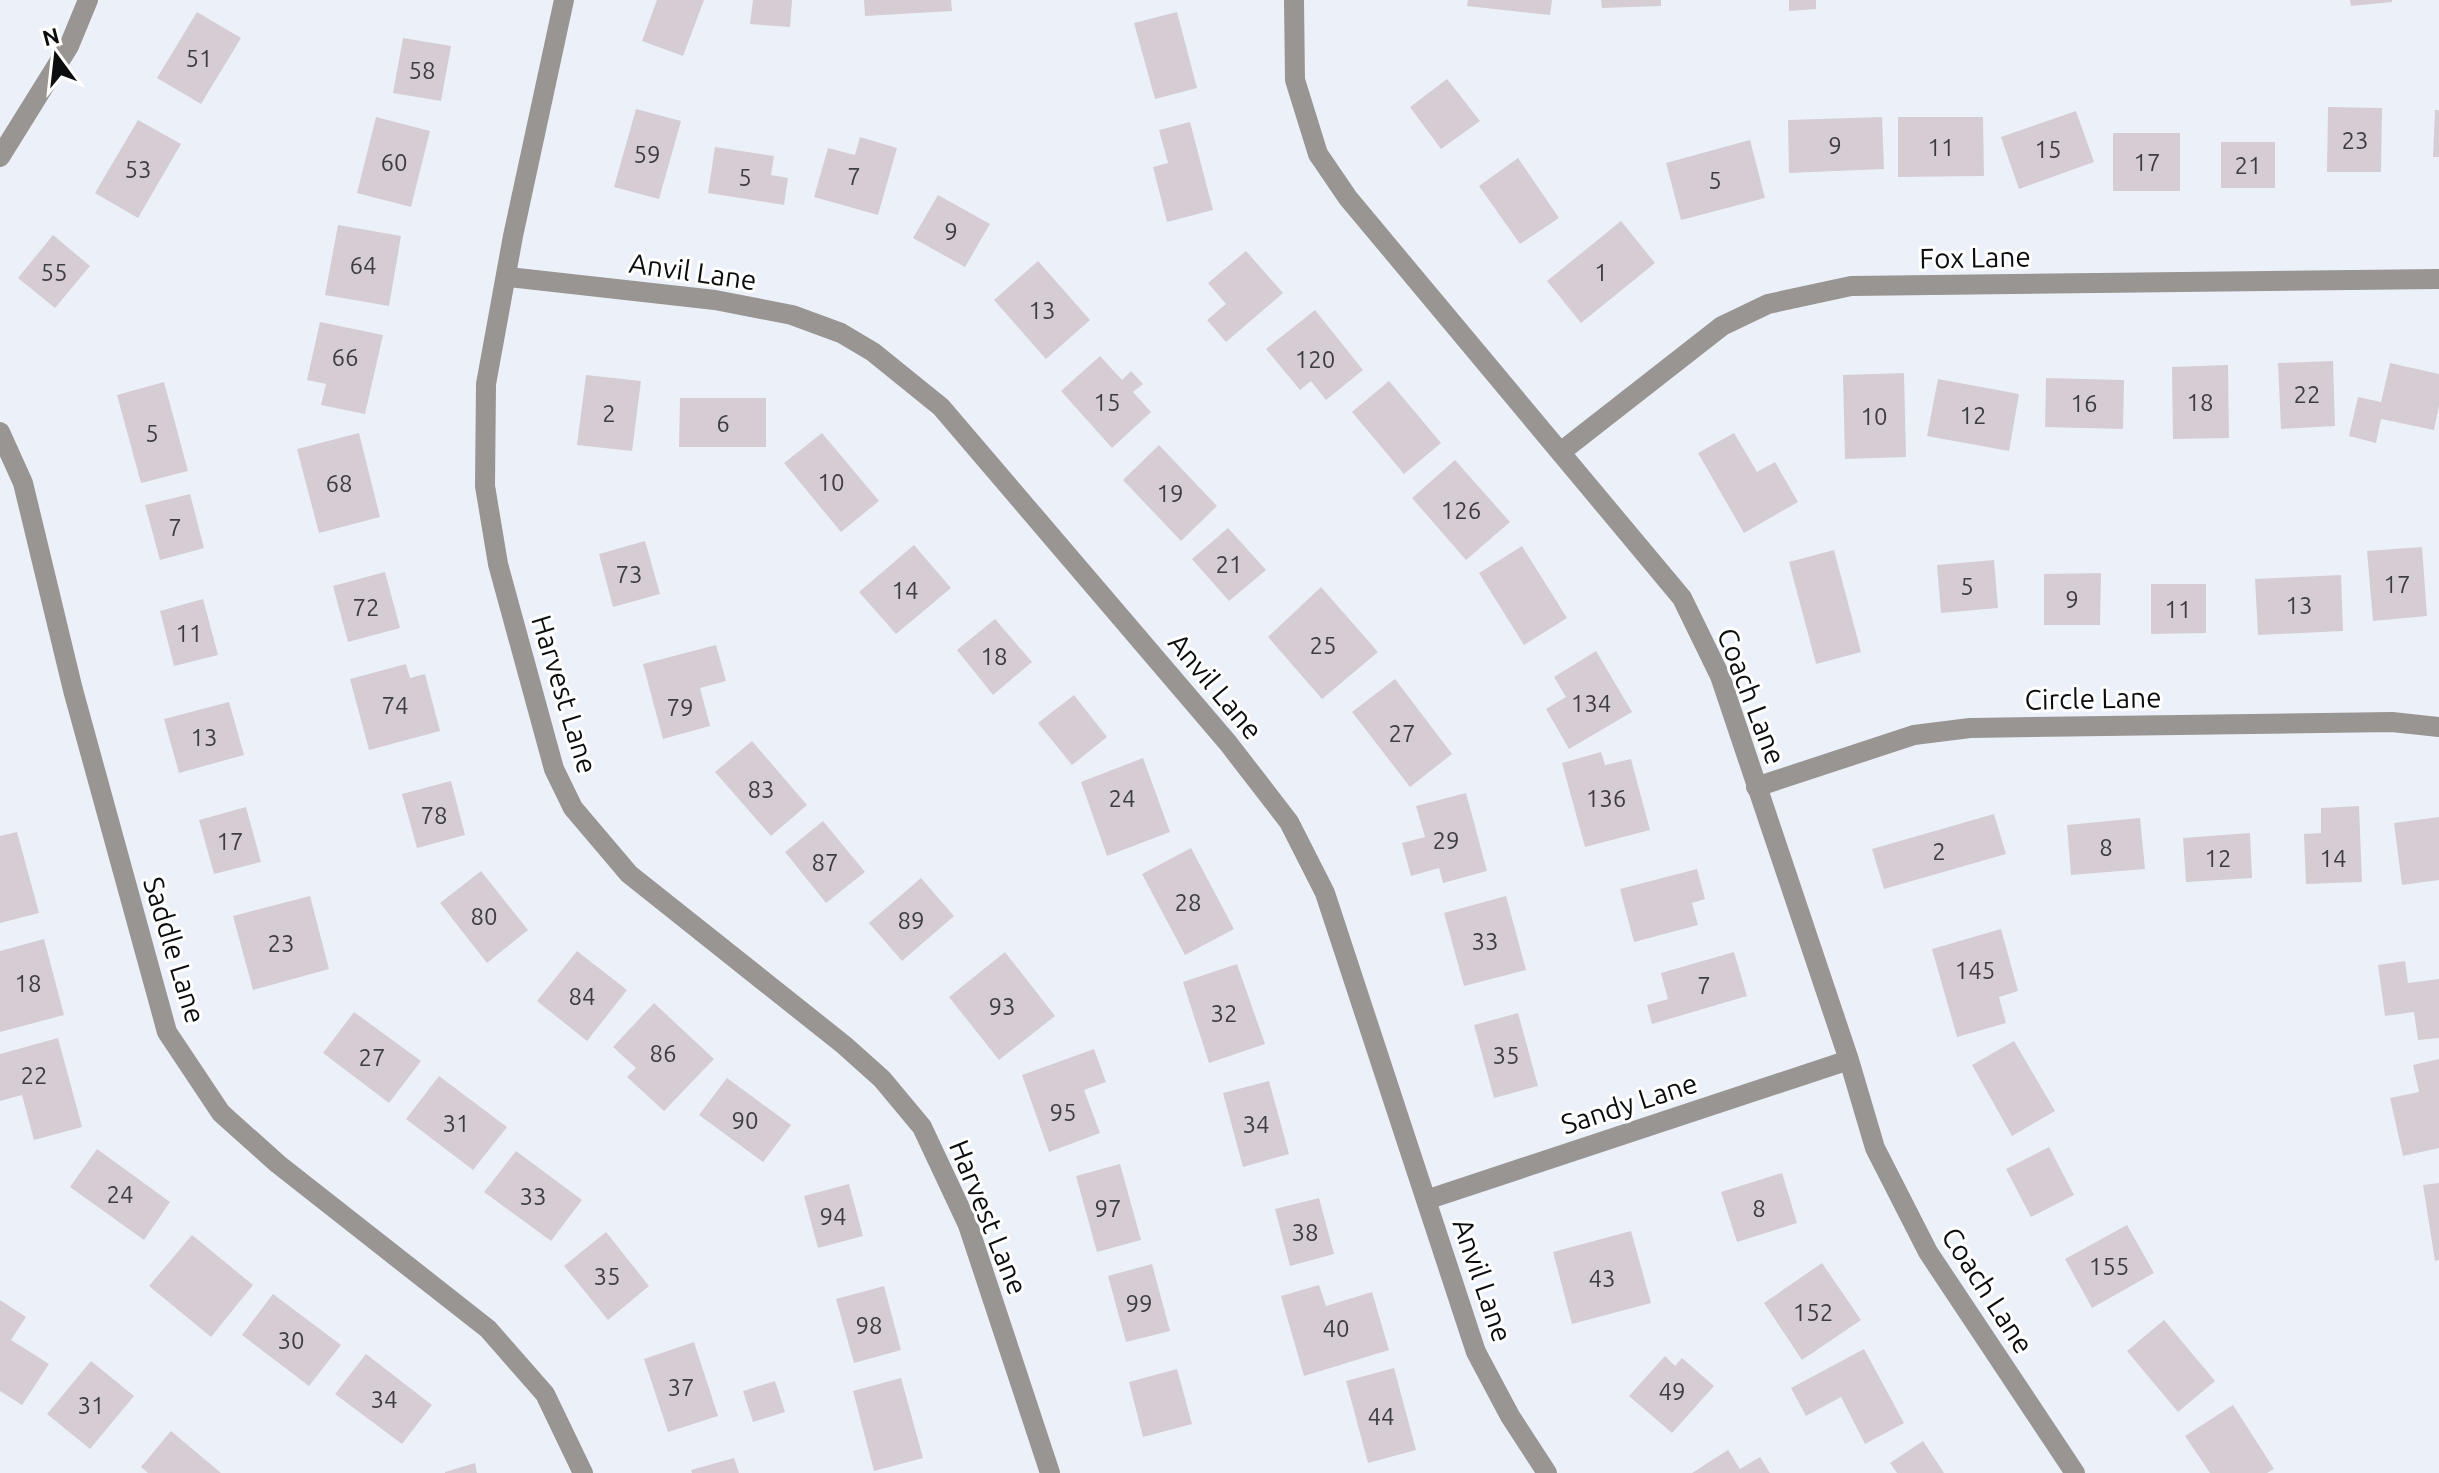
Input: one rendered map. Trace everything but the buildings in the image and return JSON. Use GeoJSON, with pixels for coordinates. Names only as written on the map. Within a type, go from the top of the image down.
{"type":"FeatureCollection","features":[{"type":"Feature","properties":{"kind":"street"},"geometry":{"type":"LineString","coordinates":[[0,157],[69,46],[88,0]]}},
{"type":"Feature","properties":{"kind":"street","name":"Harvest Lane"},"geometry":{"type":"LineString","coordinates":[[564,0],[513,236],[508,277],[486,384],[485,486],[498,564],[554,769],[573,808],[629,874],[844,1045],[882,1079],[922,1127],[968,1225],[1050,1473]]}},
{"type":"Feature","properties":{"kind":"street","name":"Coach Lane"},"geometry":{"type":"LineString","coordinates":[[1294,0],[1295,80],[1318,154],[1348,198],[1682,598],[1720,676],[1849,1060],[1875,1148],[1928,1252],[2075,1473]]}},
{"type":"Feature","properties":{"kind":"street","name":"Anvil Lane"},"geometry":{"type":"LineString","coordinates":[[508,277],[715,300],[792,315],[841,333],[873,352],[941,407],[1228,743],[1289,822],[1325,893],[1476,1352],[1510,1416],[1547,1473]]}},
{"type":"Feature","properties":{"kind":"street","name":"Fox Lane"},"geometry":{"type":"LineString","coordinates":[[1562,451],[1722,326],[1768,304],[1851,286],[2439,279]]}},
{"type":"Feature","properties":{"kind":"street","name":"Saddle Lane"},"geometry":{"type":"LineString","coordinates":[[0,432],[23,483],[73,690],[167,1032],[221,1113],[278,1164],[488,1329],[545,1394],[583,1473]]}},
{"type":"Feature","properties":{"kind":"street","name":"Circle Lane"},"geometry":{"type":"LineString","coordinates":[[1756,787],[1914,735],[1970,728],[2392,722],[2439,727]]}},
{"type":"Feature","properties":{"kind":"street","name":"Sandy Lane"},"geometry":{"type":"LineString","coordinates":[[1426,1200],[1849,1060]]}}]}
